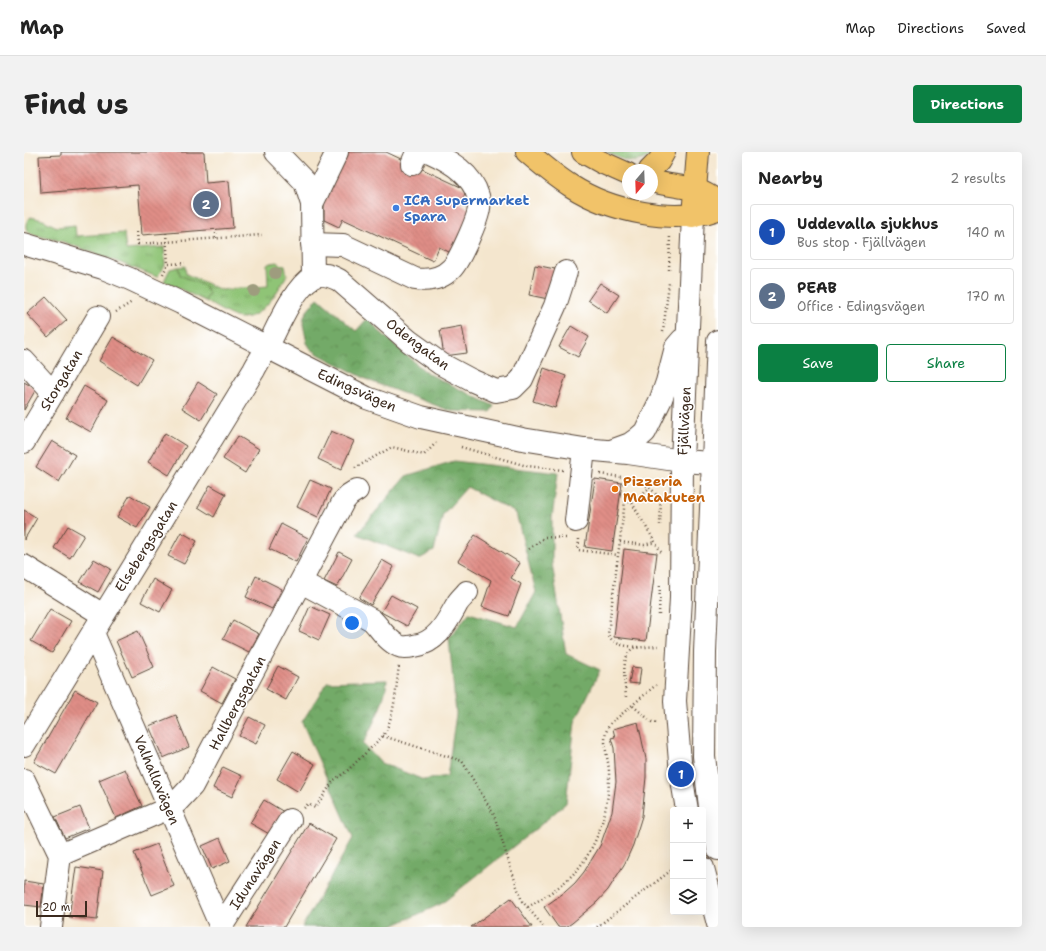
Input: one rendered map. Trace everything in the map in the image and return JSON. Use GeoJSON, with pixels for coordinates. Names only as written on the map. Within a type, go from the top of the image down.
{"type":"FeatureCollection","features":[{"type":"Feature","properties":{"kind":"main road"},"geometry":{"type":"LineString","coordinates":[[528,152],[572,187],[608,203],[649,214],[672,217],[693,216],[718,209]]}},
{"type":"Feature","properties":{"kind":"main road"},"geometry":{"type":"LineString","coordinates":[[583,152],[622,171]]}},
{"type":"Feature","properties":{"kind":"main road"},"geometry":{"type":"LineString","coordinates":[[656,164],[664,152]]}},
{"type":"Feature","properties":{"kind":"main road","name":"Fjällvägen"},"geometry":{"type":"LineString","coordinates":[[693,216],[698,152]]}},
{"type":"Feature","properties":{"kind":"main road"},"geometry":{"type":"LineString","coordinates":[[658,182],[695,189],[710,196],[718,202]]}},
{"type":"Feature","properties":{"kind":"street"},"geometry":{"type":"LineString","coordinates":[[267,347],[278,323],[294,297],[313,277],[312,204],[305,182],[276,152]]}},
{"type":"Feature","properties":{"kind":"street"},"geometry":{"type":"LineString","coordinates":[[312,204],[337,152]]}},
{"type":"Feature","properties":{"kind":"street"},"geometry":{"type":"LineString","coordinates":[[312,244],[343,245],[415,279],[432,279],[448,272],[457,262],[478,216],[480,207],[479,197],[475,187],[463,172],[448,161],[430,152]]}},
{"type":"Feature","properties":{"kind":"street","name":"Fjällvägen"},"geometry":{"type":"LineString","coordinates":[[686,807],[681,774],[675,701],[681,598],[682,461],[693,216]]}},
{"type":"Feature","properties":{"kind":"street","name":"Edingsvägen"},"geometry":{"type":"LineString","coordinates":[[24,244],[103,268],[181,303],[368,398],[421,417],[522,439],[584,449],[682,461],[712,463]]}},
{"type":"Feature","properties":{"kind":"street","name":"Odengatan"},"geometry":{"type":"LineString","coordinates":[[313,277],[322,274],[339,280],[409,341],[441,364],[496,391],[513,388],[522,379],[555,306],[566,272]]}},
{"type":"Feature","properties":{"kind":"street","name":"Storgatan"},"geometry":{"type":"LineString","coordinates":[[24,442],[53,393],[105,317]]}},
{"type":"Feature","properties":{"kind":"street"},"geometry":{"type":"LineString","coordinates":[[609,451],[630,444],[645,432],[661,399],[676,347],[688,333]]}},
{"type":"Feature","properties":{"kind":"street"},"geometry":{"type":"LineString","coordinates":[[718,341],[705,652],[704,756],[710,807],[718,849]]}},
{"type":"Feature","properties":{"kind":"street","name":"Elsebergsgatan"},"geometry":{"type":"LineString","coordinates":[[24,745],[267,347]]}},
{"type":"Feature","properties":{"kind":"street"},"geometry":{"type":"LineString","coordinates":[[24,361],[53,393]]}},
{"type":"Feature","properties":{"kind":"street"},"geometry":{"type":"LineString","coordinates":[[574,532],[584,449]]}},
{"type":"Feature","properties":{"kind":"street","name":"Hallbergsgatan"},"geometry":{"type":"LineString","coordinates":[[60,855],[168,808],[185,794],[198,777],[343,502],[357,490]]}},
{"type":"Feature","properties":{"kind":"street"},"geometry":{"type":"LineString","coordinates":[[24,566],[98,624]]}},
{"type":"Feature","properties":{"kind":"street"},"geometry":{"type":"LineString","coordinates":[[301,582],[372,620],[390,640],[399,646],[406,647],[418,645],[437,635],[445,626],[457,604],[467,592]]}},
{"type":"Feature","properties":{"kind":"street","name":"Valhallavägen"},"geometry":{"type":"LineString","coordinates":[[98,624],[168,808],[221,927]]}},
{"type":"Feature","properties":{"kind":"street"},"geometry":{"type":"LineString","coordinates":[[24,780],[60,855],[51,927]]}},
{"type":"Feature","properties":{"kind":"street","name":"Idunavägen"},"geometry":{"type":"LineString","coordinates":[[221,927],[290,820]]}},
{"type":"Feature","properties":{"kind":"street"},"geometry":{"type":"LineString","coordinates":[[706,879],[718,924]]}},
{"type":"Feature","properties":{"kind":"path"},"geometry":{"type":"LineString","coordinates":[[216,229],[216,238]]}},
{"type":"Feature","properties":{"kind":"path"},"geometry":{"type":"LineString","coordinates":[[137,232],[138,244],[262,235]]}},
{"type":"Feature","properties":{"kind":"path"},"geometry":{"type":"LineString","coordinates":[[166,233],[168,264],[185,263]]}},
{"type":"Feature","properties":{"kind":"path"},"geometry":{"type":"LineString","coordinates":[[669,273],[670,234]]}},
{"type":"Feature","properties":{"kind":"path"},"geometry":{"type":"LineString","coordinates":[[663,334],[669,281]]}},
{"type":"Feature","properties":{"kind":"path"},"geometry":{"type":"LineString","coordinates":[[105,317],[134,302]]}},
{"type":"Feature","properties":{"kind":"path"},"geometry":{"type":"LineString","coordinates":[[355,468],[392,447],[424,455],[438,441]]}},
{"type":"Feature","properties":{"kind":"path"},"geometry":{"type":"LineString","coordinates":[[459,447],[527,466],[635,480],[652,490]]}},
{"type":"Feature","properties":{"kind":"path"},"geometry":{"type":"LineString","coordinates":[[649,488],[632,503],[625,502],[608,634],[616,643],[638,647],[658,646]]}},
{"type":"Feature","properties":{"kind":"path"},"geometry":{"type":"LineString","coordinates":[[632,503],[661,552]]}},
{"type":"Feature","properties":{"kind":"path"},"geometry":{"type":"LineString","coordinates":[[529,549],[546,537],[574,532],[578,550],[618,555]]}},
{"type":"Feature","properties":{"kind":"path"},"geometry":{"type":"LineString","coordinates":[[620,542],[644,545],[655,542]]}},
{"type":"Feature","properties":{"kind":"path"},"geometry":{"type":"LineString","coordinates":[[290,820],[308,804],[315,808],[334,780],[347,771],[382,736],[387,729],[391,716],[396,686],[399,646]]}},
{"type":"Feature","properties":{"kind":"path"},"geometry":{"type":"LineString","coordinates":[[626,698],[625,660],[633,648],[638,647]]}},
{"type":"Feature","properties":{"kind":"path"},"geometry":{"type":"LineString","coordinates":[[528,907],[548,894],[576,871],[590,850],[604,816],[608,793],[608,769],[604,739],[607,729],[610,724],[656,685]]}},
{"type":"Feature","properties":{"kind":"path"},"geometry":{"type":"LineString","coordinates":[[633,706],[652,722],[659,723]]}},
{"type":"Feature","properties":{"kind":"path"},"geometry":{"type":"LineString","coordinates":[[382,736],[462,761],[494,814],[522,901],[544,927]]}},
{"type":"Feature","properties":{"kind":"path"},"geometry":{"type":"LineString","coordinates":[[597,927],[670,871]]}},
{"type":"Feature","properties":{"kind":"green space"},"geometry":{"type":"Polygon","coordinates":[[[606,152],[655,152],[643,160],[631,161],[606,152]]]}},
{"type":"Feature","properties":{"kind":"green space"},"geometry":{"type":"Polygon","coordinates":[[[31,217],[43,220],[57,227],[75,225],[76,236],[124,233],[126,250],[164,247],[165,265],[157,277],[64,242],[28,232],[26,224],[31,217]]]}},
{"type":"Feature","properties":{"kind":"green space"},"geometry":{"type":"Polygon","coordinates":[[[276,262],[285,266],[287,275],[267,305],[252,316],[244,318],[235,317],[205,301],[209,293],[204,287],[180,275],[178,267],[185,266],[186,274],[221,290],[268,286],[267,264],[276,262]]]}},
{"type":"Feature","properties":{"kind":"green space"},"geometry":{"type":"Polygon","coordinates":[[[178,267],[180,275],[204,286],[209,293],[205,301],[164,281],[170,269],[178,267]]]}},
{"type":"Feature","properties":{"kind":"green space"},"geometry":{"type":"Polygon","coordinates":[[[318,298],[356,331],[368,318],[378,330],[427,373],[494,406],[490,412],[451,411],[370,381],[320,355],[311,349],[307,343],[303,324],[307,311],[318,298]]]}},
{"type":"Feature","properties":{"kind":"green space"},"geometry":{"type":"Polygon","coordinates":[[[454,461],[558,473],[552,518],[552,563],[566,654],[600,670],[575,722],[566,803],[441,904],[390,927],[302,927],[353,838],[302,722],[327,682],[387,680],[381,705],[363,744],[381,763],[424,780],[447,776],[456,714],[449,638],[469,613],[517,627],[536,592],[516,513],[467,487],[443,514],[434,551],[419,559],[357,534],[406,476],[454,461]]]}},
{"type":"Feature","properties":{"kind":"building"},"geometry":{"type":"Polygon","coordinates":[[[61,152],[204,152],[206,183],[229,181],[233,228],[142,235],[138,185],[41,193],[39,156],[61,155],[61,152]]]}},
{"type":"Feature","properties":{"kind":"building","name":"ICA Supermarket Spara"},"geometry":{"type":"Polygon","coordinates":[[[347,152],[386,152],[467,190],[460,204],[474,211],[453,254],[439,247],[433,261],[343,219],[339,227],[324,220],[324,202],[347,152]]]}},
{"type":"Feature","properties":{"kind":"building"},"geometry":{"type":"Polygon","coordinates":[[[535,265],[555,269],[548,299],[529,295],[535,265]]]}},
{"type":"Feature","properties":{"kind":"building"},"geometry":{"type":"Polygon","coordinates":[[[600,283],[619,295],[607,313],[588,300],[600,283]]]}},
{"type":"Feature","properties":{"kind":"building"},"geometry":{"type":"Polygon","coordinates":[[[46,297],[67,320],[48,337],[27,314],[46,297]]]}},
{"type":"Feature","properties":{"kind":"building"},"geometry":{"type":"Polygon","coordinates":[[[462,326],[467,353],[444,356],[440,330],[462,326]]]}},
{"type":"Feature","properties":{"kind":"building"},"geometry":{"type":"Polygon","coordinates":[[[571,326],[589,337],[578,357],[559,347],[571,326]]]}},
{"type":"Feature","properties":{"kind":"building"},"geometry":{"type":"Polygon","coordinates":[[[113,337],[152,360],[137,385],[99,361],[113,337]]]}},
{"type":"Feature","properties":{"kind":"building"},"geometry":{"type":"Polygon","coordinates":[[[544,368],[566,376],[555,408],[533,401],[544,368]]]}},
{"type":"Feature","properties":{"kind":"building"},"geometry":{"type":"Polygon","coordinates":[[[24,382],[36,389],[24,410],[24,382]]]}},
{"type":"Feature","properties":{"kind":"building"},"geometry":{"type":"Polygon","coordinates":[[[198,382],[217,394],[201,420],[182,408],[198,382]]]}},
{"type":"Feature","properties":{"kind":"building"},"geometry":{"type":"Polygon","coordinates":[[[84,386],[108,400],[91,432],[66,418],[84,386]]]}},
{"type":"Feature","properties":{"kind":"building"},"geometry":{"type":"Polygon","coordinates":[[[331,431],[354,441],[341,470],[318,459],[331,431]]]}},
{"type":"Feature","properties":{"kind":"building"},"geometry":{"type":"Polygon","coordinates":[[[165,433],[186,446],[169,475],[148,462],[165,433]]]}},
{"type":"Feature","properties":{"kind":"building"},"geometry":{"type":"Polygon","coordinates":[[[238,436],[259,449],[245,473],[223,459],[238,436]]]}},
{"type":"Feature","properties":{"kind":"building"},"geometry":{"type":"Polygon","coordinates":[[[52,441],[75,455],[59,482],[36,467],[52,441]]]}},
{"type":"Feature","properties":{"kind":"building"},"geometry":{"type":"Polygon","coordinates":[[[595,479],[622,483],[612,551],[585,547],[595,479]]]}},
{"type":"Feature","properties":{"kind":"building"},"geometry":{"type":"Polygon","coordinates":[[[310,480],[331,489],[318,517],[297,507],[310,480]]]}},
{"type":"Feature","properties":{"kind":"building"},"geometry":{"type":"Polygon","coordinates":[[[210,485],[226,494],[214,517],[198,507],[210,485]]]}},
{"type":"Feature","properties":{"kind":"building"},"geometry":{"type":"Polygon","coordinates":[[[130,495],[150,507],[137,528],[117,517],[130,495]]]}},
{"type":"Feature","properties":{"kind":"building"},"geometry":{"type":"Polygon","coordinates":[[[24,510],[37,518],[24,540],[24,510]]]}},
{"type":"Feature","properties":{"kind":"building"},"geometry":{"type":"Polygon","coordinates":[[[281,524],[308,538],[296,562],[269,549],[281,524]]]}},
{"type":"Feature","properties":{"kind":"building"},"geometry":{"type":"Polygon","coordinates":[[[68,526],[84,535],[70,558],[54,548],[68,526]]]}},
{"type":"Feature","properties":{"kind":"building"},"geometry":{"type":"Polygon","coordinates":[[[181,532],[197,541],[184,564],[168,556],[181,532]]]}},
{"type":"Feature","properties":{"kind":"building"},"geometry":{"type":"Polygon","coordinates":[[[475,535],[520,563],[511,578],[521,584],[509,616],[482,607],[491,580],[458,561],[475,535]]]}},
{"type":"Feature","properties":{"kind":"building"},"geometry":{"type":"Polygon","coordinates":[[[624,549],[657,553],[646,641],[614,637],[624,549]]]}},
{"type":"Feature","properties":{"kind":"building"},"geometry":{"type":"Polygon","coordinates":[[[339,552],[352,559],[337,587],[324,581],[339,552]]]}},
{"type":"Feature","properties":{"kind":"building"},"geometry":{"type":"Polygon","coordinates":[[[94,559],[111,569],[98,592],[80,582],[94,559]]]}},
{"type":"Feature","properties":{"kind":"building"},"geometry":{"type":"Polygon","coordinates":[[[382,560],[394,567],[371,605],[359,598],[382,560]]]}},
{"type":"Feature","properties":{"kind":"building"},"geometry":{"type":"Polygon","coordinates":[[[256,576],[282,589],[272,609],[246,597],[256,576]]]}},
{"type":"Feature","properties":{"kind":"building"},"geometry":{"type":"Polygon","coordinates":[[[153,579],[172,590],[160,612],[141,602],[153,579]]]}},
{"type":"Feature","properties":{"kind":"building"},"geometry":{"type":"Polygon","coordinates":[[[391,595],[417,609],[407,626],[381,612],[391,595]]]}},
{"type":"Feature","properties":{"kind":"building"},"geometry":{"type":"Polygon","coordinates":[[[310,606],[330,615],[319,640],[299,631],[310,606]]]}},
{"type":"Feature","properties":{"kind":"building"},"geometry":{"type":"Polygon","coordinates":[[[50,609],[71,621],[52,653],[31,641],[50,609]]]}},
{"type":"Feature","properties":{"kind":"building"},"geometry":{"type":"Polygon","coordinates":[[[233,620],[259,634],[249,652],[223,639],[233,620]]]}},
{"type":"Feature","properties":{"kind":"building"},"geometry":{"type":"Polygon","coordinates":[[[138,631],[154,667],[132,677],[116,641],[138,631]]]}},
{"type":"Feature","properties":{"kind":"building"},"geometry":{"type":"Polygon","coordinates":[[[278,666],[298,677],[286,700],[266,689],[278,666]]]}},
{"type":"Feature","properties":{"kind":"building"},"geometry":{"type":"Polygon","coordinates":[[[213,667],[235,679],[222,703],[200,691],[213,667]]]}},
{"type":"Feature","properties":{"kind":"building"},"geometry":{"type":"Polygon","coordinates":[[[632,667],[641,668],[639,684],[629,683],[632,667]]]}},
{"type":"Feature","properties":{"kind":"building"},"geometry":{"type":"Polygon","coordinates":[[[75,690],[97,702],[56,774],[34,762],[75,690]]]}},
{"type":"Feature","properties":{"kind":"building"},"geometry":{"type":"Polygon","coordinates":[[[176,715],[189,747],[163,758],[149,726],[176,715]]]}},
{"type":"Feature","properties":{"kind":"building"},"geometry":{"type":"Polygon","coordinates":[[[249,717],[265,725],[256,744],[239,736],[249,717]]]}},
{"type":"Feature","properties":{"kind":"building"},"geometry":{"type":"Polygon","coordinates":[[[638,722],[646,759],[646,777],[642,816],[633,845],[625,863],[608,890],[597,902],[572,923],[566,927],[558,927],[544,907],[565,892],[584,872],[600,846],[612,812],[616,782],[614,748],[611,738],[615,737],[613,729],[638,722]]]}},
{"type":"Feature","properties":{"kind":"building"},"geometry":{"type":"Polygon","coordinates":[[[293,751],[315,764],[299,792],[277,779],[293,751]]]}},
{"type":"Feature","properties":{"kind":"building"},"geometry":{"type":"Polygon","coordinates":[[[223,767],[242,776],[232,797],[213,788],[223,767]]]}},
{"type":"Feature","properties":{"kind":"building"},"geometry":{"type":"Polygon","coordinates":[[[125,769],[142,806],[116,818],[99,780],[125,769]]]}},
{"type":"Feature","properties":{"kind":"building"},"geometry":{"type":"Polygon","coordinates":[[[264,800],[284,812],[271,835],[250,823],[264,800]]]}},
{"type":"Feature","properties":{"kind":"building"},"geometry":{"type":"Polygon","coordinates":[[[80,807],[89,828],[65,838],[55,817],[80,807]]]}},
{"type":"Feature","properties":{"kind":"building"},"geometry":{"type":"Polygon","coordinates":[[[309,823],[336,839],[284,927],[246,927],[309,823]]]}},
{"type":"Feature","properties":{"kind":"building"},"geometry":{"type":"Polygon","coordinates":[[[220,838],[230,861],[212,869],[202,846],[220,838]]]}},
{"type":"Feature","properties":{"kind":"building"},"geometry":{"type":"Polygon","coordinates":[[[157,844],[174,886],[152,895],[134,853],[157,844]]]}},
{"type":"Feature","properties":{"kind":"building"},"geometry":{"type":"Polygon","coordinates":[[[76,867],[103,871],[97,920],[69,917],[76,867]]]}},
{"type":"Feature","properties":{"kind":"building"},"geometry":{"type":"Polygon","coordinates":[[[24,881],[44,884],[41,907],[24,905],[24,881]]]}},
{"type":"Feature","properties":{"kind":"building"},"geometry":{"type":"Polygon","coordinates":[[[511,898],[532,927],[471,927],[511,898]]]}},
{"type":"Feature","properties":{"kind":"place","name":"PEAB"},"geometry":{"type":"Point","coordinates":[206,204]}},
{"type":"Feature","properties":{"kind":"place","name":"ICA Supermarket Spara"},"geometry":{"type":"Point","coordinates":[396,208]}},
{"type":"Feature","properties":{"kind":"place","name":"Pizzeria Matakuten"},"geometry":{"type":"Point","coordinates":[615,489]}},
{"type":"Feature","properties":{"kind":"place","name":"Uddevalla sjukhus"},"geometry":{"type":"Point","coordinates":[681,774]}}]}
